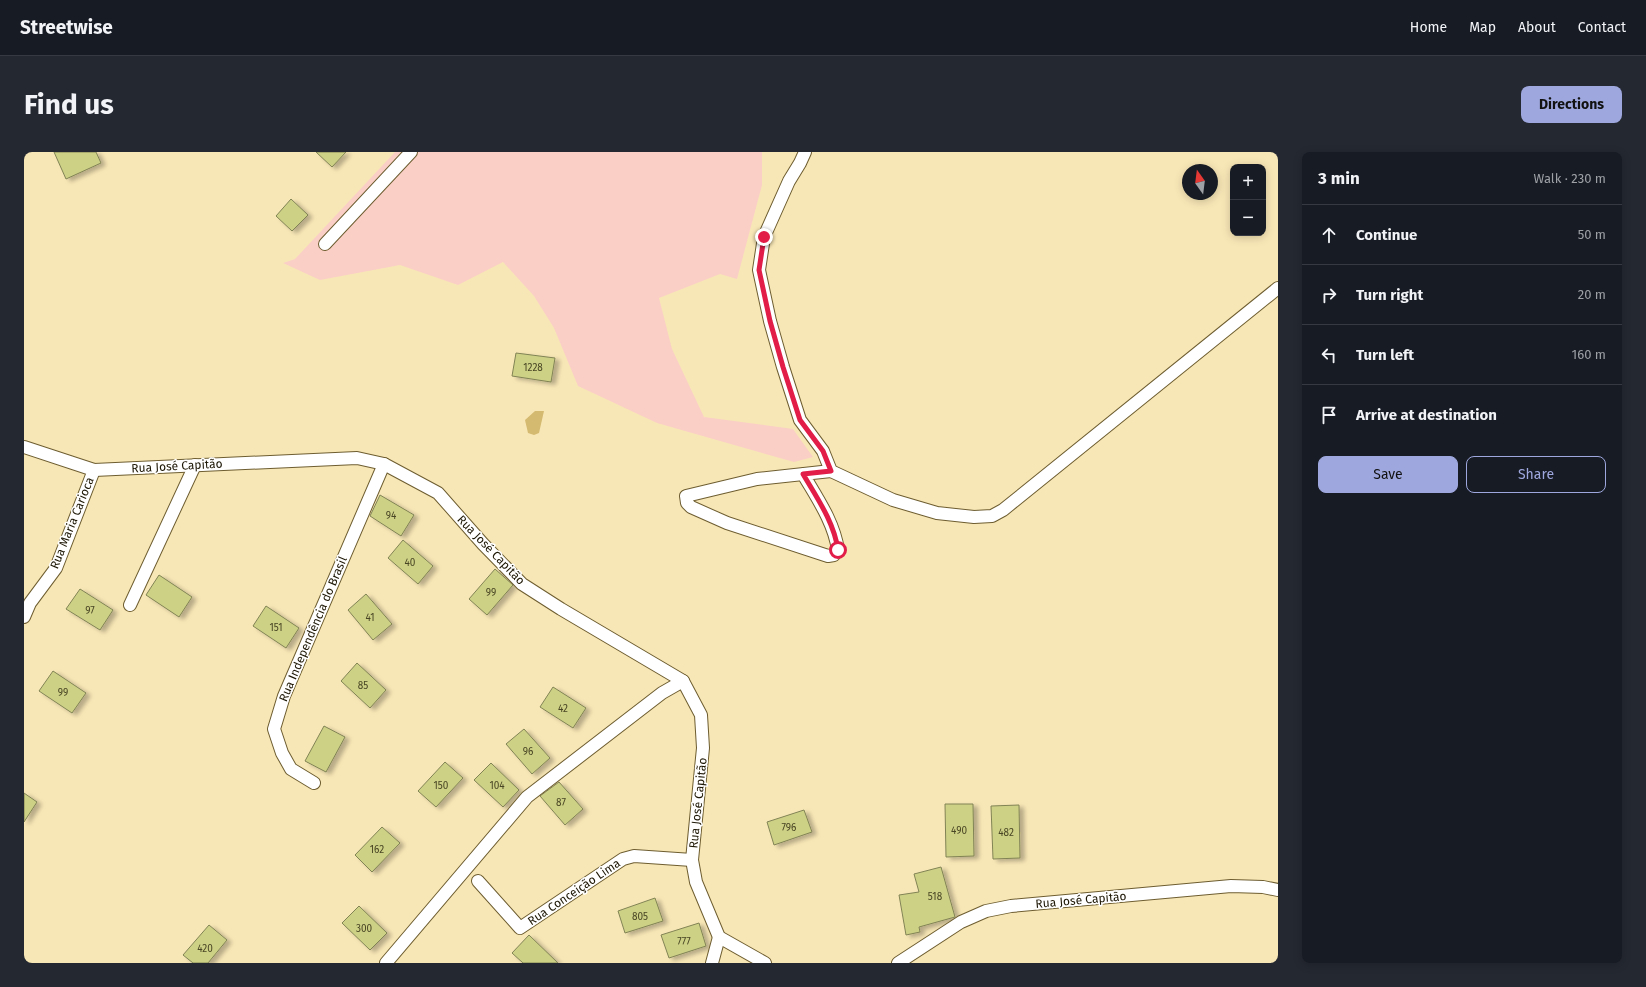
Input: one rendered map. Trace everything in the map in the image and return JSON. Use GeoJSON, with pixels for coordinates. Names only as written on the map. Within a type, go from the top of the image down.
{"type":"FeatureCollection","features":[{"type":"Feature","properties":{"kind":"street"},"geometry":{"type":"LineString","coordinates":[[325,244],[411,152]]}},
{"type":"Feature","properties":{"kind":"street"},"geometry":{"type":"LineString","coordinates":[[805,152],[789,181],[764,237],[759,270],[770,321],[800,420],[823,451],[831,471]]}},
{"type":"Feature","properties":{"kind":"street"},"geometry":{"type":"LineString","coordinates":[[803,474],[827,515],[836,538],[838,550],[834,555],[828,556],[727,523],[690,507],[687,503],[686,496],[757,479],[803,474],[831,471],[893,500],[937,514],[974,517],[992,516],[1003,510],[1278,288]]}},
{"type":"Feature","properties":{"kind":"street","name":"Rua José Capitão"},"geometry":{"type":"LineString","coordinates":[[24,447],[94,470],[357,458],[384,464],[438,492],[483,544],[522,584],[561,609],[683,681],[701,715],[703,748],[692,860],[696,882],[719,936]]}},
{"type":"Feature","properties":{"kind":"street","name":"Rua Independência do Brasil"},"geometry":{"type":"LineString","coordinates":[[314,783],[291,769],[282,753],[274,729],[284,696],[384,464]]}},
{"type":"Feature","properties":{"kind":"street"},"geometry":{"type":"LineString","coordinates":[[130,605],[195,465]]}},
{"type":"Feature","properties":{"kind":"street","name":"Rua Maria Carioca"},"geometry":{"type":"LineString","coordinates":[[24,616],[30,603],[56,568],[94,470]]}},
{"type":"Feature","properties":{"kind":"street"},"geometry":{"type":"LineString","coordinates":[[386,963],[527,797],[662,693],[683,681]]}},
{"type":"Feature","properties":{"kind":"street","name":"Rua Conceição Lima"},"geometry":{"type":"LineString","coordinates":[[478,881],[520,928],[623,859],[634,856],[692,860]]}},
{"type":"Feature","properties":{"kind":"street","name":"Rua José Capitão"},"geometry":{"type":"LineString","coordinates":[[898,963],[961,922],[992,910],[1019,906],[1231,886],[1263,887],[1278,890]]}},
{"type":"Feature","properties":{"kind":"street"},"geometry":{"type":"LineString","coordinates":[[712,963],[719,936],[765,963]]}},
{"type":"Feature","properties":{"kind":"shaded area"},"geometry":{"type":"Polygon","coordinates":[[[395,152],[762,152],[762,185],[737,279],[720,274],[659,298],[672,349],[704,417],[793,429],[813,457],[794,462],[657,423],[578,386],[554,328],[534,296],[503,262],[458,285],[400,265],[320,280],[283,263],[295,259],[395,152]]]}},
{"type":"Feature","properties":{"kind":"shaded area"},"geometry":{"type":"Polygon","coordinates":[[[535,411],[544,411],[539,433],[534,435],[528,433],[525,420],[535,411]]]}},
{"type":"Feature","properties":{"kind":"building"},"geometry":{"type":"Polygon","coordinates":[[[54,152],[96,152],[101,163],[66,179],[54,152]]]}},
{"type":"Feature","properties":{"kind":"building"},"geometry":{"type":"Polygon","coordinates":[[[316,152],[346,152],[332,167],[316,152]]]}},
{"type":"Feature","properties":{"kind":"building"},"geometry":{"type":"Polygon","coordinates":[[[291,199],[308,215],[292,231],[276,216],[291,199]]]}},
{"type":"Feature","properties":{"kind":"building"},"geometry":{"type":"Polygon","coordinates":[[[516,353],[555,358],[551,382],[512,376],[516,353]]]}},
{"type":"Feature","properties":{"kind":"building"},"geometry":{"type":"Polygon","coordinates":[[[380,495],[414,515],[401,536],[370,516],[380,495]]]}},
{"type":"Feature","properties":{"kind":"building"},"geometry":{"type":"Polygon","coordinates":[[[403,540],[433,566],[418,584],[388,558],[403,540]]]}},
{"type":"Feature","properties":{"kind":"building"},"geometry":{"type":"Polygon","coordinates":[[[495,569],[513,585],[487,615],[469,599],[495,569]]]}},
{"type":"Feature","properties":{"kind":"building"},"geometry":{"type":"Polygon","coordinates":[[[159,575],[192,597],[179,617],[146,595],[159,575]]]}},
{"type":"Feature","properties":{"kind":"building"},"geometry":{"type":"Polygon","coordinates":[[[80,589],[113,610],[100,630],[66,609],[80,589]]]}},
{"type":"Feature","properties":{"kind":"building"},"geometry":{"type":"Polygon","coordinates":[[[366,594],[392,624],[373,640],[348,610],[366,594]]]}},
{"type":"Feature","properties":{"kind":"building"},"geometry":{"type":"Polygon","coordinates":[[[266,606],[299,628],[286,648],[253,626],[266,606]]]}},
{"type":"Feature","properties":{"kind":"building"},"geometry":{"type":"Polygon","coordinates":[[[357,663],[386,690],[370,708],[341,681],[357,663]]]}},
{"type":"Feature","properties":{"kind":"building"},"geometry":{"type":"Polygon","coordinates":[[[53,671],[86,693],[72,713],[39,691],[53,671]]]}},
{"type":"Feature","properties":{"kind":"building"},"geometry":{"type":"Polygon","coordinates":[[[553,687],[586,708],[573,728],[540,707],[553,687]]]}},
{"type":"Feature","properties":{"kind":"building"},"geometry":{"type":"Polygon","coordinates":[[[324,726],[345,737],[326,772],[305,761],[324,726]]]}},
{"type":"Feature","properties":{"kind":"building"},"geometry":{"type":"Polygon","coordinates":[[[524,729],[550,758],[532,774],[506,744],[524,729]]]}},
{"type":"Feature","properties":{"kind":"building"},"geometry":{"type":"Polygon","coordinates":[[[445,762],[463,778],[436,807],[418,791],[445,762]]]}},
{"type":"Feature","properties":{"kind":"building"},"geometry":{"type":"Polygon","coordinates":[[[491,763],[519,790],[503,807],[474,780],[491,763]]]}},
{"type":"Feature","properties":{"kind":"building"},"geometry":{"type":"Polygon","coordinates":[[[559,782],[583,809],[565,825],[540,796],[559,782]]]}},
{"type":"Feature","properties":{"kind":"building"},"geometry":{"type":"Polygon","coordinates":[[[24,793],[37,802],[24,822],[24,793]]]}},
{"type":"Feature","properties":{"kind":"building"},"geometry":{"type":"Polygon","coordinates":[[[945,804],[973,804],[974,856],[946,857],[945,804]]]}},
{"type":"Feature","properties":{"kind":"building"},"geometry":{"type":"Polygon","coordinates":[[[1019,805],[1020,858],[993,859],[991,806],[1019,805]]]}},
{"type":"Feature","properties":{"kind":"building"},"geometry":{"type":"Polygon","coordinates":[[[804,810],[812,832],[774,845],[767,822],[804,810]]]}},
{"type":"Feature","properties":{"kind":"building"},"geometry":{"type":"Polygon","coordinates":[[[382,827],[400,843],[372,872],[355,855],[382,827]]]}},
{"type":"Feature","properties":{"kind":"building"},"geometry":{"type":"Polygon","coordinates":[[[941,867],[955,917],[919,927],[920,932],[906,935],[899,895],[919,892],[914,874],[941,867]]]}},
{"type":"Feature","properties":{"kind":"building"},"geometry":{"type":"Polygon","coordinates":[[[655,898],[663,921],[625,933],[618,911],[655,898]]]}},
{"type":"Feature","properties":{"kind":"building"},"geometry":{"type":"Polygon","coordinates":[[[359,906],[387,933],[370,950],[342,923],[359,906]]]}},
{"type":"Feature","properties":{"kind":"building"},"geometry":{"type":"Polygon","coordinates":[[[699,923],[706,946],[669,958],[661,935],[699,923]]]}},
{"type":"Feature","properties":{"kind":"building"},"geometry":{"type":"Polygon","coordinates":[[[209,925],[227,940],[208,963],[193,963],[183,955],[209,925]]]}},
{"type":"Feature","properties":{"kind":"building"},"geometry":{"type":"Polygon","coordinates":[[[529,935],[558,963],[523,963],[512,953],[529,935]]]}},
{"type":"Feature","properties":{"kind":"route"},"geometry":{"type":"LineString","coordinates":[[764,237],[759,270],[770,321],[783,367],[800,420],[823,451],[831,471],[803,474],[827,515],[836,538],[838,550]]}}]}
